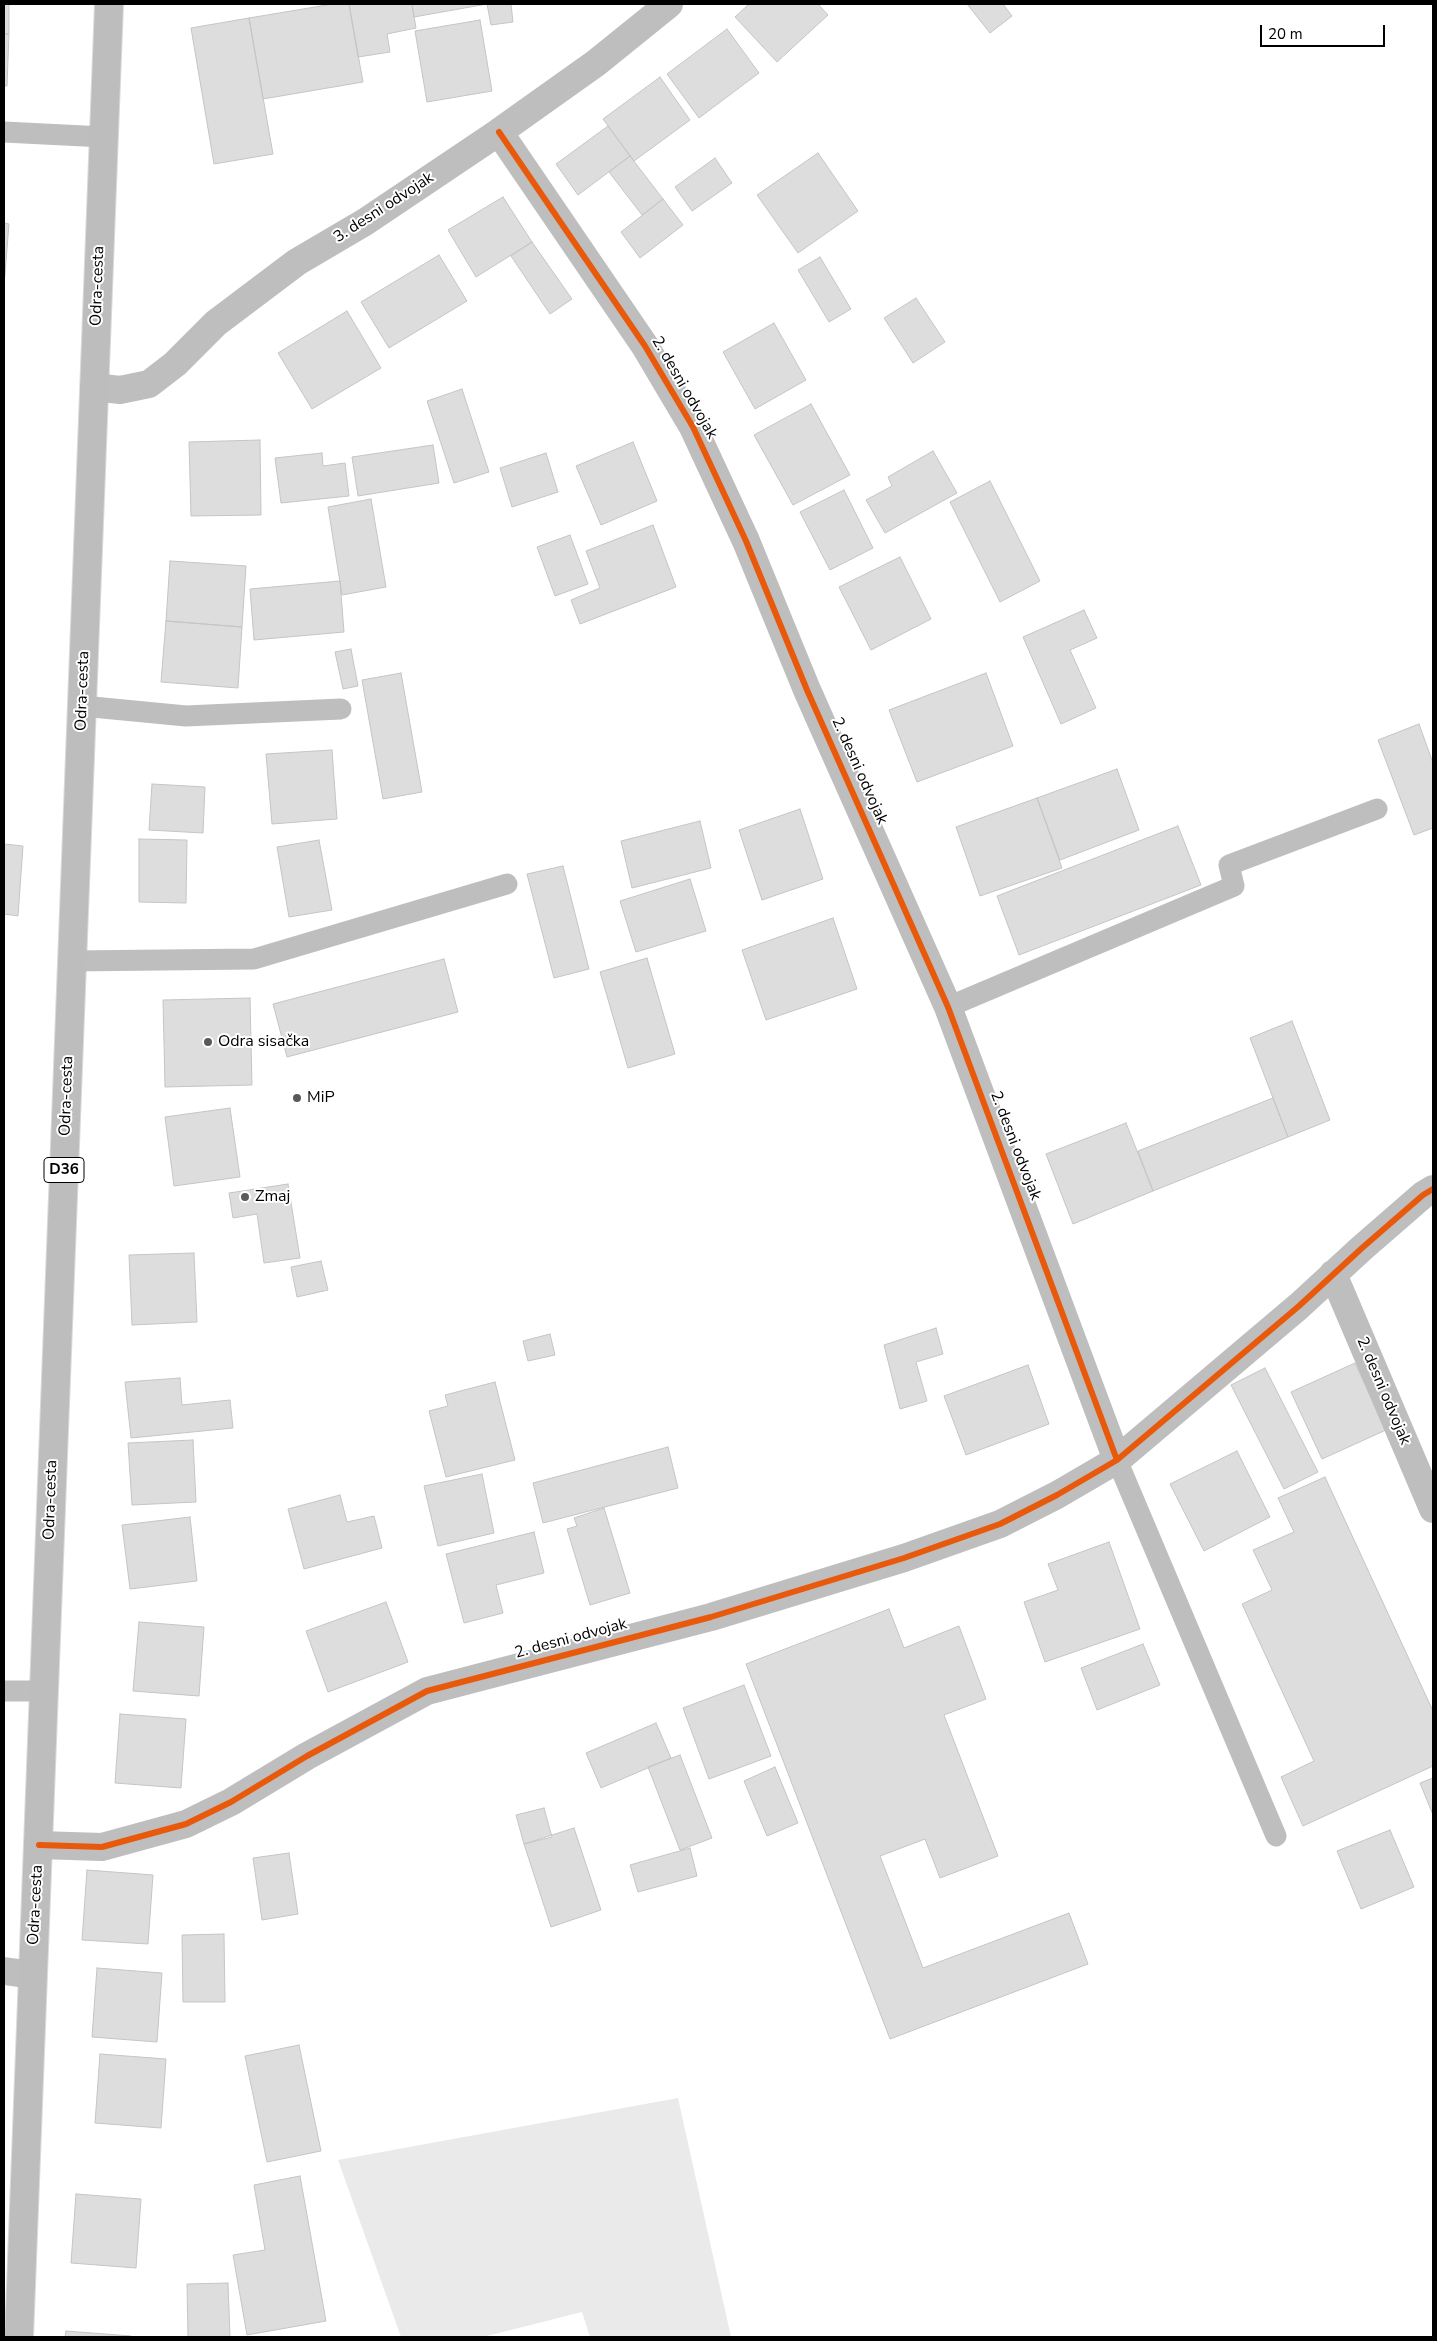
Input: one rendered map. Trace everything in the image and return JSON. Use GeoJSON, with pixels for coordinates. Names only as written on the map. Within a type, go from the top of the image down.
{"type":"FeatureCollection","features":[{"type":"Feature","properties":{"kind":"main road","name":"Odra-cesta"},"geometry":{"type":"LineString","coordinates":[[19,2337],[109,4]]}},
{"type":"Feature","properties":{"kind":"street","name":"3. desni odvojak"},"geometry":{"type":"LineString","coordinates":[[94,387],[120,390],[149,384],[176,364],[216,323],[297,262],[365,222],[499,132],[596,63],[670,4]]}},
{"type":"Feature","properties":{"kind":"street","name":"2. desni odvojak"},"geometry":{"type":"LineString","coordinates":[[499,132],[645,346],[694,427],[746,541],[807,690],[948,1008],[1117,1460]]}},
{"type":"Feature","properties":{"kind":"street","name":"2. desni odvojak"},"geometry":{"type":"LineString","coordinates":[[39,1844],[102,1847],[186,1824],[231,1802],[307,1756],[427,1691],[711,1616],[904,1558],[1000,1524],[1057,1495],[1117,1460],[1271,1331],[1416,1201],[1433,1189]]}},
{"type":"Feature","properties":{"kind":"street","name":"2. desni odvojak"},"geometry":{"type":"LineString","coordinates":[[1333,1274],[1433,1508]]}},
{"type":"Feature","properties":{"kind":"street"},"geometry":{"type":"LineString","coordinates":[[4,1970],[33,1974]]}},
{"type":"Feature","properties":{"kind":"lane"},"geometry":{"type":"LineString","coordinates":[[4,132],[104,136]]}},
{"type":"Feature","properties":{"kind":"lane"},"geometry":{"type":"LineString","coordinates":[[82,706],[186,716],[341,710]]}},
{"type":"Feature","properties":{"kind":"lane"},"geometry":{"type":"LineString","coordinates":[[948,1008],[1234,886],[1229,865],[1377,809]]}},
{"type":"Feature","properties":{"kind":"lane"},"geometry":{"type":"LineString","coordinates":[[72,961],[254,959],[507,884]]}},
{"type":"Feature","properties":{"kind":"lane"},"geometry":{"type":"LineString","coordinates":[[1117,1460],[1276,1836]]}},
{"type":"Feature","properties":{"kind":"lane"},"geometry":{"type":"LineString","coordinates":[[4,1691],[44,1691]]}},
{"type":"Feature","properties":{"kind":"shaded area"},"geometry":{"type":"Polygon","coordinates":[[[678,2098],[731,2337],[590,2337],[582,2312],[483,2337],[401,2337],[338,2160],[678,2098]]]}},
{"type":"Feature","properties":{"kind":"building"},"geometry":{"type":"Polygon","coordinates":[[[4,4],[9,4],[9,34],[4,34],[4,4]]]}},
{"type":"Feature","properties":{"kind":"building"},"geometry":{"type":"Polygon","coordinates":[[[333,4],[349,4],[363,82],[263,99],[249,18],[333,4]]]}},
{"type":"Feature","properties":{"kind":"building"},"geometry":{"type":"Polygon","coordinates":[[[349,4],[412,4],[416,28],[387,34],[390,52],[358,57],[349,4]]]}},
{"type":"Feature","properties":{"kind":"building"},"geometry":{"type":"Polygon","coordinates":[[[412,4],[487,4],[414,17],[412,4]]]}},
{"type":"Feature","properties":{"kind":"building"},"geometry":{"type":"Polygon","coordinates":[[[487,4],[511,4],[513,22],[491,25],[487,4]]]}},
{"type":"Feature","properties":{"kind":"building"},"geometry":{"type":"Polygon","coordinates":[[[749,4],[818,4],[828,15],[777,62],[735,17],[749,4]]]}},
{"type":"Feature","properties":{"kind":"building"},"geometry":{"type":"Polygon","coordinates":[[[967,4],[1003,4],[1012,16],[990,33],[967,4]]]}},
{"type":"Feature","properties":{"kind":"building"},"geometry":{"type":"Polygon","coordinates":[[[249,18],[273,154],[214,164],[191,28],[249,18]]]}},
{"type":"Feature","properties":{"kind":"building"},"geometry":{"type":"Polygon","coordinates":[[[480,20],[492,91],[427,102],[415,31],[480,20]]]}},
{"type":"Feature","properties":{"kind":"building"},"geometry":{"type":"Polygon","coordinates":[[[727,29],[759,73],[699,118],[667,74],[727,29]]]}},
{"type":"Feature","properties":{"kind":"building"},"geometry":{"type":"Polygon","coordinates":[[[4,34],[9,34],[7,86],[4,86],[4,34]]]}},
{"type":"Feature","properties":{"kind":"building"},"geometry":{"type":"Polygon","coordinates":[[[660,77],[690,120],[634,161],[603,119],[660,77]]]}},
{"type":"Feature","properties":{"kind":"building"},"geometry":{"type":"Polygon","coordinates":[[[608,126],[630,156],[578,195],[556,164],[608,126]]]}},
{"type":"Feature","properties":{"kind":"building"},"geometry":{"type":"Polygon","coordinates":[[[818,153],[858,211],[798,253],[757,195],[818,153]]]}},
{"type":"Feature","properties":{"kind":"building"},"geometry":{"type":"Polygon","coordinates":[[[630,156],[663,199],[642,215],[609,172],[630,156]]]}},
{"type":"Feature","properties":{"kind":"building"},"geometry":{"type":"Polygon","coordinates":[[[715,158],[732,183],[692,211],[675,187],[715,158]]]}},
{"type":"Feature","properties":{"kind":"building"},"geometry":{"type":"Polygon","coordinates":[[[503,197],[532,242],[476,277],[448,230],[503,197]]]}},
{"type":"Feature","properties":{"kind":"building"},"geometry":{"type":"Polygon","coordinates":[[[663,199],[683,225],[640,258],[621,232],[663,199]]]}},
{"type":"Feature","properties":{"kind":"building"},"geometry":{"type":"Polygon","coordinates":[[[4,223],[9,224],[4,286],[4,223]]]}},
{"type":"Feature","properties":{"kind":"building"},"geometry":{"type":"Polygon","coordinates":[[[532,242],[572,299],[550,314],[511,256],[532,242]]]}},
{"type":"Feature","properties":{"kind":"building"},"geometry":{"type":"Polygon","coordinates":[[[439,255],[467,301],[389,348],[361,302],[439,255]]]}},
{"type":"Feature","properties":{"kind":"building"},"geometry":{"type":"Polygon","coordinates":[[[820,257],[851,309],[829,322],[798,270],[820,257]]]}},
{"type":"Feature","properties":{"kind":"building"},"geometry":{"type":"Polygon","coordinates":[[[916,298],[945,342],[913,363],[884,318],[916,298]]]}},
{"type":"Feature","properties":{"kind":"building"},"geometry":{"type":"Polygon","coordinates":[[[347,311],[381,368],[312,409],[278,353],[347,311]]]}},
{"type":"Feature","properties":{"kind":"building"},"geometry":{"type":"Polygon","coordinates":[[[774,323],[806,380],[755,409],[723,352],[774,323]]]}},
{"type":"Feature","properties":{"kind":"building"},"geometry":{"type":"Polygon","coordinates":[[[462,389],[489,472],[454,483],[427,401],[462,389]]]}},
{"type":"Feature","properties":{"kind":"building"},"geometry":{"type":"Polygon","coordinates":[[[811,404],[850,475],[793,505],[754,435],[811,404]]]}},
{"type":"Feature","properties":{"kind":"building"},"geometry":{"type":"Polygon","coordinates":[[[260,440],[261,515],[191,516],[189,442],[260,440]]]}},
{"type":"Feature","properties":{"kind":"building"},"geometry":{"type":"Polygon","coordinates":[[[633,442],[657,501],[601,525],[576,466],[633,442]]]}},
{"type":"Feature","properties":{"kind":"building"},"geometry":{"type":"Polygon","coordinates":[[[433,445],[439,483],[358,496],[352,457],[433,445]]]}},
{"type":"Feature","properties":{"kind":"building"},"geometry":{"type":"Polygon","coordinates":[[[933,451],[957,493],[885,533],[866,500],[892,486],[888,477],[933,451]]]}},
{"type":"Feature","properties":{"kind":"building"},"geometry":{"type":"Polygon","coordinates":[[[322,453],[323,466],[345,463],[349,496],[281,503],[275,458],[322,453]]]}},
{"type":"Feature","properties":{"kind":"building"},"geometry":{"type":"Polygon","coordinates":[[[546,453],[558,492],[512,507],[500,468],[546,453]]]}},
{"type":"Feature","properties":{"kind":"building"},"geometry":{"type":"Polygon","coordinates":[[[990,481],[1040,581],[1000,602],[950,502],[990,481]]]}},
{"type":"Feature","properties":{"kind":"building"},"geometry":{"type":"Polygon","coordinates":[[[844,490],[873,548],[830,570],[800,512],[844,490]]]}},
{"type":"Feature","properties":{"kind":"building"},"geometry":{"type":"Polygon","coordinates":[[[371,499],[386,587],[342,595],[328,507],[371,499]]]}},
{"type":"Feature","properties":{"kind":"building"},"geometry":{"type":"Polygon","coordinates":[[[653,525],[676,587],[580,624],[571,600],[600,588],[586,551],[653,525]]]}},
{"type":"Feature","properties":{"kind":"building"},"geometry":{"type":"Polygon","coordinates":[[[570,535],[588,584],[555,596],[537,547],[570,535]]]}},
{"type":"Feature","properties":{"kind":"building"},"geometry":{"type":"Polygon","coordinates":[[[900,557],[931,619],[871,650],[839,587],[900,557]]]}},
{"type":"Feature","properties":{"kind":"building"},"geometry":{"type":"Polygon","coordinates":[[[170,561],[246,566],[242,627],[166,621],[170,561]]]}},
{"type":"Feature","properties":{"kind":"building"},"geometry":{"type":"Polygon","coordinates":[[[340,581],[344,632],[254,640],[250,589],[340,581]]]}},
{"type":"Feature","properties":{"kind":"building"},"geometry":{"type":"Polygon","coordinates":[[[1084,610],[1097,638],[1070,650],[1096,708],[1061,724],[1023,637],[1084,610]]]}},
{"type":"Feature","properties":{"kind":"building"},"geometry":{"type":"Polygon","coordinates":[[[166,621],[242,627],[238,688],[161,682],[166,621]]]}},
{"type":"Feature","properties":{"kind":"building"},"geometry":{"type":"Polygon","coordinates":[[[351,649],[358,686],[343,689],[335,652],[351,649]]]}},
{"type":"Feature","properties":{"kind":"building"},"geometry":{"type":"Polygon","coordinates":[[[401,673],[422,792],[383,799],[362,680],[401,673]]]}},
{"type":"Feature","properties":{"kind":"building"},"geometry":{"type":"Polygon","coordinates":[[[986,673],[1013,746],[917,782],[889,710],[986,673]]]}},
{"type":"Feature","properties":{"kind":"building"},"geometry":{"type":"Polygon","coordinates":[[[1419,724],[1433,763],[1433,828],[1414,835],[1378,740],[1419,724]]]}},
{"type":"Feature","properties":{"kind":"building"},"geometry":{"type":"Polygon","coordinates":[[[332,750],[337,819],[272,824],[266,754],[332,750]]]}},
{"type":"Feature","properties":{"kind":"building"},"geometry":{"type":"Polygon","coordinates":[[[1117,769],[1139,830],[1060,860],[1037,798],[1117,769]]]}},
{"type":"Feature","properties":{"kind":"building"},"geometry":{"type":"Polygon","coordinates":[[[152,784],[205,787],[203,833],[149,830],[152,784]]]}},
{"type":"Feature","properties":{"kind":"building"},"geometry":{"type":"Polygon","coordinates":[[[1037,798],[1062,868],[980,896],[956,827],[1037,798]]]}},
{"type":"Feature","properties":{"kind":"building"},"geometry":{"type":"Polygon","coordinates":[[[800,809],[823,879],[762,900],[739,830],[800,809]]]}},
{"type":"Feature","properties":{"kind":"building"},"geometry":{"type":"Polygon","coordinates":[[[700,821],[711,868],[632,888],[621,841],[700,821]]]}},
{"type":"Feature","properties":{"kind":"building"},"geometry":{"type":"Polygon","coordinates":[[[1178,826],[1201,885],[1019,955],[997,896],[1178,826]]]}},
{"type":"Feature","properties":{"kind":"building"},"geometry":{"type":"Polygon","coordinates":[[[139,839],[187,840],[186,903],[139,902],[139,839]]]}},
{"type":"Feature","properties":{"kind":"building"},"geometry":{"type":"Polygon","coordinates":[[[319,840],[332,910],[289,917],[277,847],[319,840]]]}},
{"type":"Feature","properties":{"kind":"building"},"geometry":{"type":"Polygon","coordinates":[[[4,844],[23,846],[18,916],[4,914],[4,844]]]}},
{"type":"Feature","properties":{"kind":"building"},"geometry":{"type":"Polygon","coordinates":[[[563,866],[589,969],[554,978],[527,874],[563,866]]]}},
{"type":"Feature","properties":{"kind":"building"},"geometry":{"type":"Polygon","coordinates":[[[690,879],[706,931],[636,952],[620,901],[690,879]]]}},
{"type":"Feature","properties":{"kind":"building"},"geometry":{"type":"Polygon","coordinates":[[[833,918],[857,989],[766,1020],[742,950],[833,918]]]}},
{"type":"Feature","properties":{"kind":"building"},"geometry":{"type":"Polygon","coordinates":[[[647,958],[675,1054],[628,1068],[600,972],[647,958]]]}},
{"type":"Feature","properties":{"kind":"building"},"geometry":{"type":"Polygon","coordinates":[[[444,959],[458,1012],[287,1057],[273,1004],[444,959]]]}},
{"type":"Feature","properties":{"kind":"building","name":"Odra sisačka"},"geometry":{"type":"Polygon","coordinates":[[[250,998],[252,1085],[165,1087],[163,1000],[250,998]]]}},
{"type":"Feature","properties":{"kind":"building"},"geometry":{"type":"Polygon","coordinates":[[[1292,1021],[1330,1120],[1288,1137],[1250,1038],[1292,1021]]]}},
{"type":"Feature","properties":{"kind":"building"},"geometry":{"type":"Polygon","coordinates":[[[1273,1098],[1288,1137],[1153,1191],[1138,1151],[1273,1098]]]}},
{"type":"Feature","properties":{"kind":"building"},"geometry":{"type":"Polygon","coordinates":[[[230,1108],[240,1177],[174,1186],[165,1117],[230,1108]]]}},
{"type":"Feature","properties":{"kind":"building"},"geometry":{"type":"Polygon","coordinates":[[[1126,1123],[1153,1191],[1073,1224],[1046,1154],[1126,1123]]]}},
{"type":"Feature","properties":{"kind":"building"},"geometry":{"type":"Polygon","coordinates":[[[288,1184],[300,1258],[264,1263],[257,1214],[233,1218],[229,1193],[288,1184]]]}},
{"type":"Feature","properties":{"kind":"building"},"geometry":{"type":"Polygon","coordinates":[[[194,1253],[197,1322],[132,1325],[129,1255],[194,1253]]]}},
{"type":"Feature","properties":{"kind":"building"},"geometry":{"type":"Polygon","coordinates":[[[321,1261],[328,1290],[297,1297],[291,1267],[321,1261]]]}},
{"type":"Feature","properties":{"kind":"building"},"geometry":{"type":"Polygon","coordinates":[[[936,1328],[943,1354],[916,1362],[927,1401],[900,1409],[884,1345],[936,1328]]]}},
{"type":"Feature","properties":{"kind":"building"},"geometry":{"type":"Polygon","coordinates":[[[550,1334],[555,1355],[528,1361],[523,1341],[550,1334]]]}},
{"type":"Feature","properties":{"kind":"building"},"geometry":{"type":"Polygon","coordinates":[[[1355,1363],[1386,1430],[1322,1459],[1291,1392],[1355,1363]]]}},
{"type":"Feature","properties":{"kind":"building"},"geometry":{"type":"Polygon","coordinates":[[[1028,1365],[1049,1424],[966,1455],[944,1396],[1028,1365]]]}},
{"type":"Feature","properties":{"kind":"building"},"geometry":{"type":"Polygon","coordinates":[[[1265,1368],[1318,1472],[1284,1489],[1231,1385],[1265,1368]]]}},
{"type":"Feature","properties":{"kind":"building"},"geometry":{"type":"Polygon","coordinates":[[[180,1378],[182,1405],[230,1400],[233,1428],[131,1438],[125,1382],[180,1378]]]}},
{"type":"Feature","properties":{"kind":"building"},"geometry":{"type":"Polygon","coordinates":[[[495,1382],[515,1460],[446,1477],[429,1411],[448,1406],[445,1395],[495,1382]]]}},
{"type":"Feature","properties":{"kind":"building"},"geometry":{"type":"Polygon","coordinates":[[[193,1440],[196,1502],[132,1505],[128,1443],[193,1440]]]}},
{"type":"Feature","properties":{"kind":"building"},"geometry":{"type":"Polygon","coordinates":[[[668,1447],[678,1488],[543,1523],[533,1483],[668,1447]]]}},
{"type":"Feature","properties":{"kind":"building"},"geometry":{"type":"Polygon","coordinates":[[[1237,1451],[1270,1517],[1204,1551],[1170,1484],[1237,1451]]]}},
{"type":"Feature","properties":{"kind":"building"},"geometry":{"type":"Polygon","coordinates":[[[482,1474],[494,1533],[438,1546],[424,1486],[482,1474]]]}},
{"type":"Feature","properties":{"kind":"building"},"geometry":{"type":"Polygon","coordinates":[[[1325,1477],[1433,1711],[1433,1766],[1303,1826],[1281,1777],[1314,1761],[1242,1604],[1272,1590],[1253,1550],[1294,1532],[1278,1498],[1325,1477]]]}},
{"type":"Feature","properties":{"kind":"building"},"geometry":{"type":"Polygon","coordinates":[[[340,1495],[347,1522],[374,1516],[382,1548],[304,1569],[288,1509],[340,1495]]]}},
{"type":"Feature","properties":{"kind":"building"},"geometry":{"type":"Polygon","coordinates":[[[604,1508],[630,1593],[590,1605],[567,1529],[577,1526],[574,1518],[604,1508]]]}},
{"type":"Feature","properties":{"kind":"building"},"geometry":{"type":"Polygon","coordinates":[[[190,1517],[197,1581],[130,1589],[122,1525],[190,1517]]]}},
{"type":"Feature","properties":{"kind":"building"},"geometry":{"type":"Polygon","coordinates":[[[534,1532],[544,1573],[496,1585],[503,1613],[464,1623],[446,1554],[534,1532]]]}},
{"type":"Feature","properties":{"kind":"building"},"geometry":{"type":"Polygon","coordinates":[[[1109,1542],[1140,1629],[1045,1662],[1024,1602],[1058,1590],[1048,1564],[1109,1542]]]}},
{"type":"Feature","properties":{"kind":"building"},"geometry":{"type":"Polygon","coordinates":[[[386,1602],[408,1662],[328,1692],[306,1631],[386,1602]]]}},
{"type":"Feature","properties":{"kind":"building"},"geometry":{"type":"Polygon","coordinates":[[[889,1609],[904,1648],[959,1626],[986,1699],[944,1715],[998,1856],[940,1878],[925,1839],[880,1856],[923,1968],[1069,1913],[1088,1964],[890,2039],[746,1664],[889,1609]]]}},
{"type":"Feature","properties":{"kind":"building"},"geometry":{"type":"Polygon","coordinates":[[[139,1622],[204,1627],[199,1696],[133,1691],[139,1622]]]}},
{"type":"Feature","properties":{"kind":"building"},"geometry":{"type":"Polygon","coordinates":[[[1143,1644],[1160,1685],[1097,1710],[1081,1668],[1143,1644]]]}},
{"type":"Feature","properties":{"kind":"building"},"geometry":{"type":"Polygon","coordinates":[[[744,1685],[771,1756],[709,1779],[683,1708],[744,1685]]]}},
{"type":"Feature","properties":{"kind":"building"},"geometry":{"type":"Polygon","coordinates":[[[120,1714],[186,1719],[181,1788],[115,1783],[120,1714]]]}},
{"type":"Feature","properties":{"kind":"building"},"geometry":{"type":"Polygon","coordinates":[[[656,1723],[671,1758],[601,1788],[586,1753],[656,1723]]]}},
{"type":"Feature","properties":{"kind":"building"},"geometry":{"type":"Polygon","coordinates":[[[680,1755],[712,1838],[680,1850],[648,1767],[680,1755]]]}},
{"type":"Feature","properties":{"kind":"building"},"geometry":{"type":"Polygon","coordinates":[[[775,1767],[798,1823],[767,1836],[744,1781],[775,1767]]]}},
{"type":"Feature","properties":{"kind":"building"},"geometry":{"type":"Polygon","coordinates":[[[1433,1778],[1433,1815],[1420,1783],[1433,1778]]]}},
{"type":"Feature","properties":{"kind":"building"},"geometry":{"type":"Polygon","coordinates":[[[544,1808],[552,1837],[524,1844],[516,1815],[544,1808]]]}},
{"type":"Feature","properties":{"kind":"building"},"geometry":{"type":"Polygon","coordinates":[[[574,1828],[601,1910],[551,1927],[524,1844],[574,1828]]]}},
{"type":"Feature","properties":{"kind":"building"},"geometry":{"type":"Polygon","coordinates":[[[1390,1830],[1414,1887],[1361,1909],[1337,1851],[1390,1830]]]}},
{"type":"Feature","properties":{"kind":"building"},"geometry":{"type":"Polygon","coordinates":[[[690,1848],[697,1876],[638,1892],[630,1865],[690,1848]]]}},
{"type":"Feature","properties":{"kind":"building"},"geometry":{"type":"Polygon","coordinates":[[[289,1853],[298,1914],[262,1920],[253,1858],[289,1853]]]}},
{"type":"Feature","properties":{"kind":"building"},"geometry":{"type":"Polygon","coordinates":[[[87,1870],[153,1875],[148,1944],[82,1940],[87,1870]]]}},
{"type":"Feature","properties":{"kind":"building"},"geometry":{"type":"Polygon","coordinates":[[[224,1934],[225,2002],[183,2002],[182,1935],[224,1934]]]}},
{"type":"Feature","properties":{"kind":"building"},"geometry":{"type":"Polygon","coordinates":[[[97,1968],[162,1973],[157,2042],[92,2037],[97,1968]]]}},
{"type":"Feature","properties":{"kind":"building"},"geometry":{"type":"Polygon","coordinates":[[[299,2045],[321,2151],[267,2162],[245,2056],[299,2045]]]}},
{"type":"Feature","properties":{"kind":"building"},"geometry":{"type":"Polygon","coordinates":[[[100,2054],[166,2059],[161,2128],[95,2123],[100,2054]]]}},
{"type":"Feature","properties":{"kind":"building"},"geometry":{"type":"Polygon","coordinates":[[[300,2176],[326,2321],[247,2335],[233,2255],[265,2250],[254,2185],[300,2176]]]}},
{"type":"Feature","properties":{"kind":"building"},"geometry":{"type":"Polygon","coordinates":[[[76,2194],[141,2199],[136,2268],[71,2263],[76,2194]]]}},
{"type":"Feature","properties":{"kind":"building"},"geometry":{"type":"Polygon","coordinates":[[[228,2283],[230,2337],[188,2337],[187,2284],[228,2283]]]}},
{"type":"Feature","properties":{"kind":"building"},"geometry":{"type":"Polygon","coordinates":[[[66,2331],[131,2336],[131,2337],[65,2337],[66,2331]]]}},
{"type":"Feature","properties":{"kind":"cycle path"},"geometry":{"type":"LineString","coordinates":[[499,132],[645,346],[693,427],[746,541],[807,690],[948,1007],[1117,1460]]}},
{"type":"Feature","properties":{"kind":"cycle path"},"geometry":{"type":"LineString","coordinates":[[39,1845],[102,1847],[186,1824],[231,1802],[307,1756],[427,1691],[711,1617],[904,1558],[1000,1524],[1057,1495],[1117,1460],[1299,1306],[1423,1195],[1433,1189]]}},
{"type":"Feature","properties":{"kind":"place","name":"Odra sisačka"},"geometry":{"type":"Point","coordinates":[208,1042]}},
{"type":"Feature","properties":{"kind":"place","name":"MiP"},"geometry":{"type":"Point","coordinates":[297,1098]}},
{"type":"Feature","properties":{"kind":"place","name":"Zmaj"},"geometry":{"type":"Point","coordinates":[245,1197]}}]}
